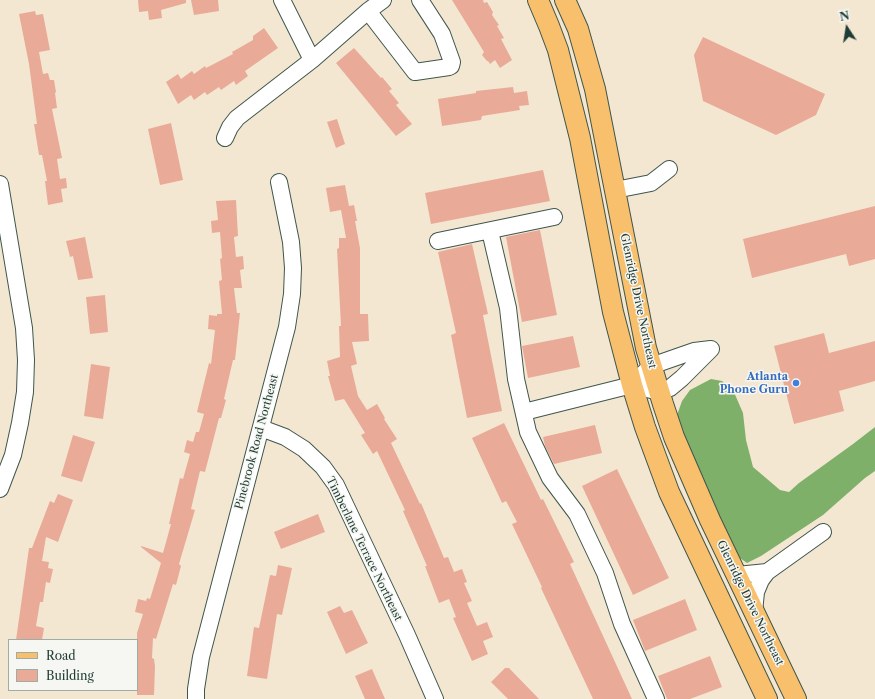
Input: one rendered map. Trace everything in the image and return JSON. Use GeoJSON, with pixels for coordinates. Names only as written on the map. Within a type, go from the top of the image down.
{"type":"FeatureCollection","features":[{"type":"Feature","properties":{"kind":"main road"},"geometry":{"type":"LineString","coordinates":[[538,0],[550,26],[558,50],[580,138],[613,312],[632,385],[655,457],[669,492],[767,699]]}},
{"type":"Feature","properties":{"kind":"main road","name":"Glenridge Drive Northeast"},"geometry":{"type":"LineString","coordinates":[[565,0],[578,29],[595,89],[646,348],[659,392],[674,437],[710,520],[796,699]]}},
{"type":"Feature","properties":{"kind":"street"},"geometry":{"type":"LineString","coordinates":[[282,0],[312,60]]}},
{"type":"Feature","properties":{"kind":"street"},"geometry":{"type":"LineString","coordinates":[[225,138],[230,127],[237,118],[312,60],[368,11],[383,0]]}},
{"type":"Feature","properties":{"kind":"street"},"geometry":{"type":"LineString","coordinates":[[368,11],[415,72],[449,67],[451,66],[452,62],[442,34],[420,0]]}},
{"type":"Feature","properties":{"kind":"street","name":"Pinebrook Road Northeast"},"geometry":{"type":"LineString","coordinates":[[196,699],[201,657],[287,327],[292,294],[293,268],[291,242],[279,182]]}},
{"type":"Feature","properties":{"kind":"street"},"geometry":{"type":"LineString","coordinates":[[0,489],[13,455],[20,423],[25,392],[26,360],[24,328],[1,192]]}},
{"type":"Feature","properties":{"kind":"street"},"geometry":{"type":"LineString","coordinates":[[438,241],[554,217]]}},
{"type":"Feature","properties":{"kind":"street"},"geometry":{"type":"LineString","coordinates":[[490,231],[508,308],[516,379],[528,432],[550,478],[578,514],[602,566],[622,624],[656,699]]}},
{"type":"Feature","properties":{"kind":"street"},"geometry":{"type":"LineString","coordinates":[[524,412],[632,385],[659,392],[670,388],[682,378],[710,349],[694,351],[651,366],[632,385]]}},
{"type":"Feature","properties":{"kind":"street","name":"Timberlane Terrace Northeast"},"geometry":{"type":"LineString","coordinates":[[261,428],[285,437],[304,449],[322,467],[336,485],[407,635],[435,699]]}},
{"type":"Feature","properties":{"kind":"street"},"geometry":{"type":"LineString","coordinates":[[754,612],[756,592],[761,580],[767,572],[823,532]]}},
{"type":"Feature","properties":{"kind":"street"},"geometry":{"type":"LineString","coordinates":[[737,576],[767,572]]}},
{"type":"Feature","properties":{"kind":"green space"},"geometry":{"type":"Polygon","coordinates":[[[711,379],[722,381],[733,390],[743,413],[746,440],[753,467],[780,490],[789,492],[875,427],[875,471],[823,515],[761,556],[747,563],[737,556],[707,488],[684,449],[676,418],[682,401],[690,390],[711,379]]]}},
{"type":"Feature","properties":{"kind":"building"},"geometry":{"type":"Polygon","coordinates":[[[138,0],[186,0],[186,3],[161,10],[162,18],[149,20],[148,11],[139,12],[138,0]]]}},
{"type":"Feature","properties":{"kind":"building"},"geometry":{"type":"Polygon","coordinates":[[[191,0],[218,0],[219,11],[194,15],[191,0]]]}},
{"type":"Feature","properties":{"kind":"building"},"geometry":{"type":"Polygon","coordinates":[[[452,0],[483,0],[484,3],[487,2],[493,12],[492,15],[499,25],[497,26],[504,38],[501,39],[512,60],[500,68],[495,60],[490,64],[487,61],[482,55],[484,52],[452,0]]]}},
{"type":"Feature","properties":{"kind":"building"},"geometry":{"type":"Polygon","coordinates":[[[35,11],[36,15],[43,14],[50,50],[39,52],[43,74],[48,73],[50,80],[54,80],[57,108],[52,109],[62,158],[57,159],[60,179],[66,178],[67,188],[61,189],[63,202],[48,205],[45,181],[47,181],[42,155],[39,155],[34,124],[37,124],[29,64],[19,14],[35,11]]]}},
{"type":"Feature","properties":{"kind":"building"},"geometry":{"type":"Polygon","coordinates":[[[264,28],[278,48],[245,71],[248,76],[236,85],[234,81],[221,90],[219,87],[207,95],[205,92],[194,100],[191,95],[178,104],[166,82],[178,74],[181,79],[192,71],[194,74],[205,66],[206,68],[233,54],[232,52],[253,40],[253,36],[264,28]]]}},
{"type":"Feature","properties":{"kind":"building"},"geometry":{"type":"Polygon","coordinates":[[[703,37],[825,94],[816,115],[776,135],[703,101],[694,55],[703,37]]]}},
{"type":"Feature","properties":{"kind":"building"},"geometry":{"type":"Polygon","coordinates":[[[354,48],[392,89],[389,91],[399,103],[396,105],[412,124],[396,136],[336,63],[354,48]]]}},
{"type":"Feature","properties":{"kind":"building"},"geometry":{"type":"Polygon","coordinates":[[[513,87],[514,93],[527,91],[529,105],[519,106],[520,110],[482,116],[481,120],[442,126],[438,99],[476,93],[476,91],[513,87]]]}},
{"type":"Feature","properties":{"kind":"building"},"geometry":{"type":"Polygon","coordinates":[[[337,119],[345,144],[336,148],[327,122],[337,119]]]}},
{"type":"Feature","properties":{"kind":"building"},"geometry":{"type":"Polygon","coordinates":[[[171,123],[183,180],[160,185],[148,129],[171,123]]]}},
{"type":"Feature","properties":{"kind":"building"},"geometry":{"type":"Polygon","coordinates":[[[543,170],[550,201],[431,224],[425,193],[543,170]]]}},
{"type":"Feature","properties":{"kind":"building"},"geometry":{"type":"Polygon","coordinates":[[[345,185],[349,206],[354,205],[357,221],[355,221],[360,248],[360,314],[368,314],[369,341],[352,342],[357,364],[351,366],[358,396],[367,410],[377,404],[385,418],[384,419],[397,439],[391,443],[420,504],[421,503],[444,558],[448,557],[454,572],[462,569],[467,582],[464,583],[472,601],[467,603],[477,626],[487,622],[493,637],[483,641],[488,654],[472,661],[453,618],[456,617],[449,599],[439,603],[425,566],[427,566],[403,511],[405,510],[377,451],[373,454],[361,435],[365,433],[344,399],[335,401],[328,376],[330,376],[327,361],[340,357],[339,326],[341,326],[337,249],[339,248],[339,238],[346,238],[341,210],[330,212],[326,188],[345,185]]]}},
{"type":"Feature","properties":{"kind":"building"},"geometry":{"type":"Polygon","coordinates":[[[236,200],[238,236],[234,237],[236,257],[243,256],[244,269],[240,270],[242,288],[234,288],[237,313],[240,313],[235,360],[233,360],[224,399],[226,400],[221,418],[219,418],[205,472],[200,471],[191,509],[195,510],[179,564],[181,566],[176,585],[173,584],[156,639],[153,638],[152,658],[154,659],[155,666],[154,695],[137,695],[137,633],[143,614],[135,612],[138,599],[146,601],[147,598],[150,599],[161,563],[141,546],[163,553],[171,524],[169,524],[180,478],[183,479],[190,454],[184,452],[187,440],[193,442],[196,432],[199,432],[204,414],[197,412],[209,363],[211,364],[215,330],[208,329],[209,315],[217,316],[217,314],[222,314],[219,281],[222,280],[220,232],[212,233],[211,221],[218,220],[216,201],[236,200]]]}},
{"type":"Feature","properties":{"kind":"building"},"geometry":{"type":"Polygon","coordinates":[[[875,206],[875,259],[849,266],[846,254],[752,278],[743,239],[875,206]]]}},
{"type":"Feature","properties":{"kind":"building"},"geometry":{"type":"Polygon","coordinates":[[[540,230],[557,315],[522,322],[506,237],[540,230]]]}},
{"type":"Feature","properties":{"kind":"building"},"geometry":{"type":"Polygon","coordinates":[[[85,237],[93,278],[78,280],[73,256],[70,257],[66,241],[85,237]]]}},
{"type":"Feature","properties":{"kind":"building"},"geometry":{"type":"Polygon","coordinates":[[[472,244],[488,314],[483,315],[502,411],[467,418],[451,335],[456,333],[438,252],[472,244]]]}},
{"type":"Feature","properties":{"kind":"building"},"geometry":{"type":"Polygon","coordinates":[[[105,295],[108,332],[90,334],[86,297],[105,295]]]}},
{"type":"Feature","properties":{"kind":"building"},"geometry":{"type":"Polygon","coordinates":[[[824,333],[829,353],[875,341],[875,381],[839,391],[844,411],[794,424],[774,346],[824,333]]]}},
{"type":"Feature","properties":{"kind":"building"},"geometry":{"type":"Polygon","coordinates":[[[573,336],[580,367],[528,378],[522,346],[573,336]]]}},
{"type":"Feature","properties":{"kind":"building"},"geometry":{"type":"Polygon","coordinates":[[[91,364],[110,367],[103,419],[84,416],[91,364]]]}},
{"type":"Feature","properties":{"kind":"building"},"geometry":{"type":"Polygon","coordinates":[[[504,423],[541,500],[543,499],[574,562],[570,564],[632,699],[593,699],[541,588],[542,587],[512,524],[517,522],[506,501],[502,503],[472,438],[504,423]]]}},
{"type":"Feature","properties":{"kind":"building"},"geometry":{"type":"Polygon","coordinates":[[[595,425],[602,453],[554,464],[545,446],[543,437],[595,425]]]}},
{"type":"Feature","properties":{"kind":"building"},"geometry":{"type":"Polygon","coordinates":[[[73,435],[95,442],[82,482],[61,476],[73,435]]]}},
{"type":"Feature","properties":{"kind":"building"},"geometry":{"type":"Polygon","coordinates":[[[617,469],[669,578],[633,595],[582,486],[617,469]]]}},
{"type":"Feature","properties":{"kind":"building"},"geometry":{"type":"Polygon","coordinates":[[[58,494],[73,500],[58,542],[46,537],[42,561],[49,562],[48,568],[53,569],[50,583],[46,582],[43,602],[40,602],[36,626],[44,628],[42,639],[16,639],[29,548],[32,548],[50,501],[54,503],[58,494]]]}},
{"type":"Feature","properties":{"kind":"building"},"geometry":{"type":"Polygon","coordinates":[[[318,514],[325,532],[281,549],[274,532],[318,514]]]}},
{"type":"Feature","properties":{"kind":"building"},"geometry":{"type":"Polygon","coordinates":[[[278,565],[292,568],[282,615],[277,614],[267,679],[247,676],[254,627],[259,628],[270,575],[276,576],[278,565]]]}},
{"type":"Feature","properties":{"kind":"building"},"geometry":{"type":"Polygon","coordinates":[[[685,599],[697,630],[645,651],[633,620],[685,599]]]}},
{"type":"Feature","properties":{"kind":"building"},"geometry":{"type":"Polygon","coordinates":[[[340,606],[344,613],[352,610],[368,643],[346,654],[327,612],[340,606]]]}},
{"type":"Feature","properties":{"kind":"building"},"geometry":{"type":"Polygon","coordinates":[[[710,656],[722,687],[690,699],[667,699],[658,676],[710,656]]]}},
{"type":"Feature","properties":{"kind":"building"},"geometry":{"type":"Polygon","coordinates":[[[505,668],[509,668],[539,699],[508,699],[491,682],[505,668]]]}},
{"type":"Feature","properties":{"kind":"building"},"geometry":{"type":"Polygon","coordinates":[[[372,669],[385,699],[365,699],[355,676],[372,669]]]}},
{"type":"Feature","properties":{"kind":"place","name":"Atlanta Phone Guru"},"geometry":{"type":"Point","coordinates":[796,383]}}]}
